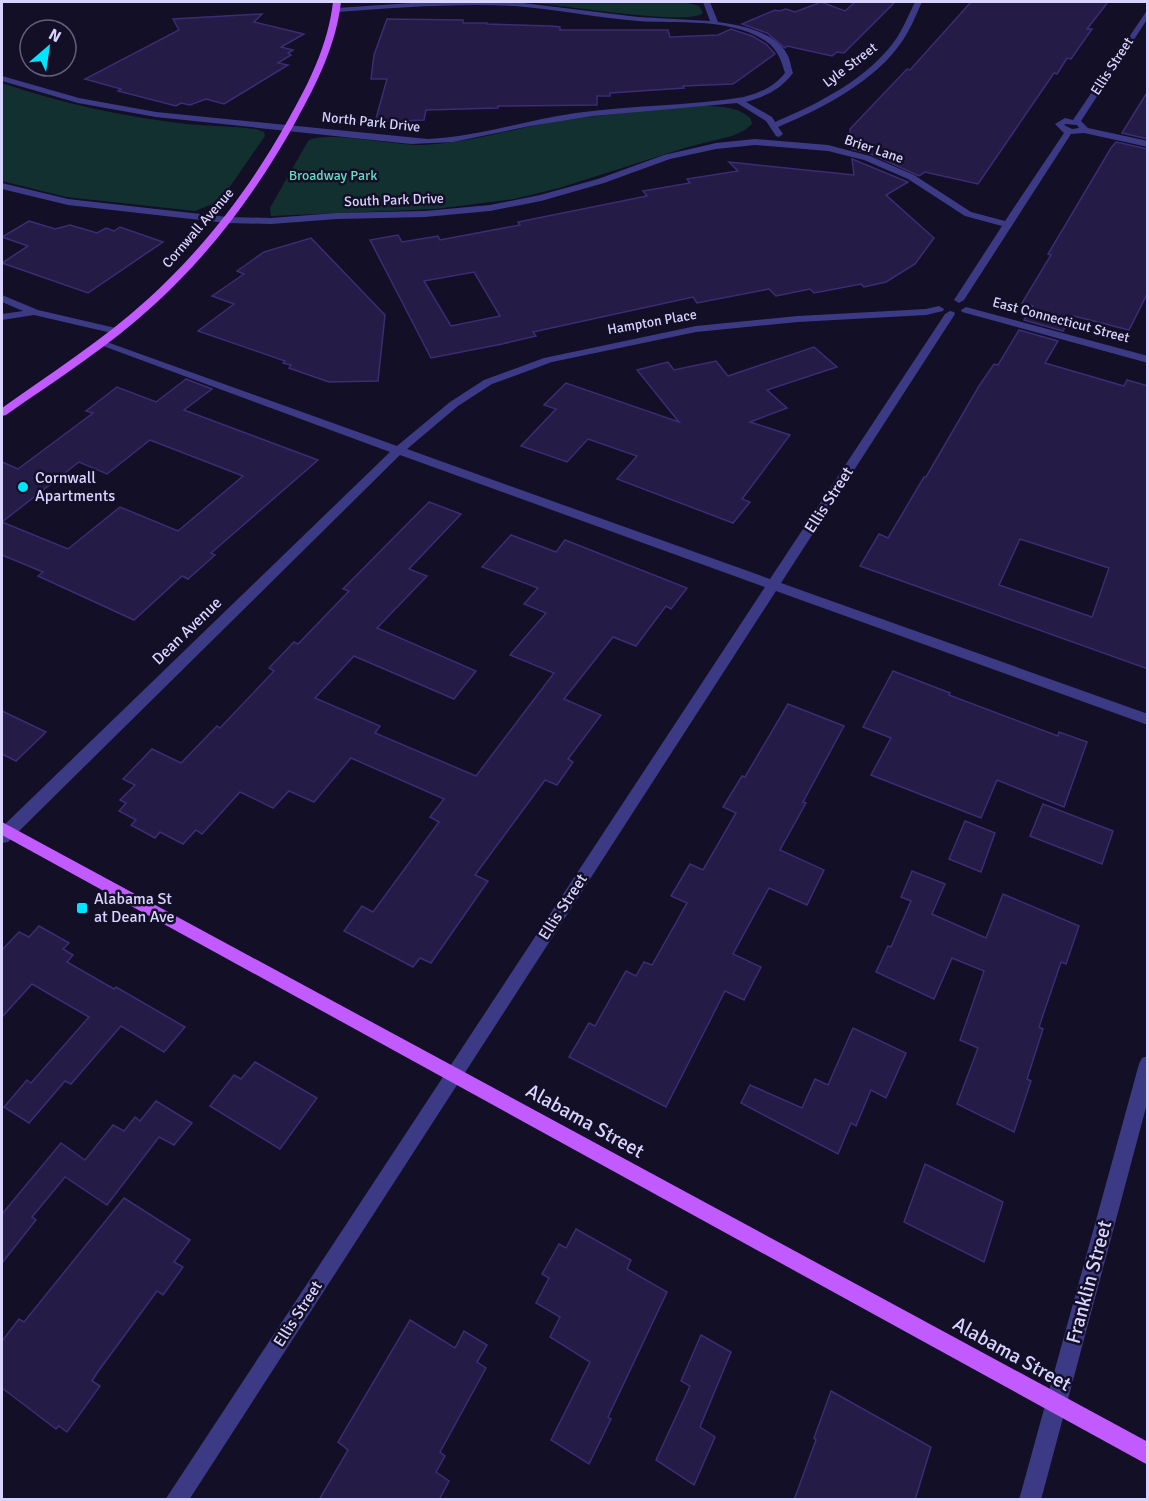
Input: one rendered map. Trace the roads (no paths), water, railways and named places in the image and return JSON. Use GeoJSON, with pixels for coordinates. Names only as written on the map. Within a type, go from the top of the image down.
{"type":"FeatureCollection","features":[{"type":"Feature","properties":{"kind":"main road","name":"Cornwall Avenue"},"geometry":{"type":"LineString","coordinates":[[2,413],[116,331],[168,286],[227,220],[257,181],[288,128],[316,71],[337,6]]}},
{"type":"Feature","properties":{"kind":"main road","name":"Alabama Street"},"geometry":{"type":"LineString","coordinates":[[4,832],[1148,1454]]}},
{"type":"Feature","properties":{"kind":"street"},"geometry":{"type":"LineString","coordinates":[[337,6],[497,3],[556,7],[638,19],[715,23],[707,2]]}},
{"type":"Feature","properties":{"kind":"street","name":"Lyle Street"},"geometry":{"type":"LineString","coordinates":[[774,125],[800,115],[825,101],[876,64],[897,43],[918,2]]}},
{"type":"Feature","properties":{"kind":"street","name":"Ellis Street"},"geometry":{"type":"LineString","coordinates":[[1069,131],[1061,128],[1059,124],[1065,121],[1076,122],[1148,11]]}},
{"type":"Feature","properties":{"kind":"street","name":"North Park Drive"},"geometry":{"type":"LineString","coordinates":[[2,78],[66,98],[150,115],[221,124],[288,128],[382,140],[434,141],[458,139],[518,125],[618,110],[739,101],[778,88],[787,79],[789,67],[781,51],[769,41],[745,29],[715,23]]}},
{"type":"Feature","properties":{"kind":"street"},"geometry":{"type":"LineString","coordinates":[[739,101],[761,112],[774,125],[781,142]]}},
{"type":"Feature","properties":{"kind":"street"},"geometry":{"type":"LineString","coordinates":[[1076,122],[1084,126],[1084,130]]}},
{"type":"Feature","properties":{"kind":"street"},"geometry":{"type":"LineString","coordinates":[[945,305],[960,300],[1069,131],[1084,130],[1148,144]]}},
{"type":"Feature","properties":{"kind":"street","name":"South Park Drive"},"geometry":{"type":"LineString","coordinates":[[2,186],[68,202],[227,220],[271,221],[337,216],[407,215],[490,208],[573,190],[690,151],[740,143],[781,142]]}},
{"type":"Feature","properties":{"kind":"street","name":"Brier Lane"},"geometry":{"type":"LineString","coordinates":[[781,142],[828,148],[867,158],[911,177],[968,214],[1008,225]]}},
{"type":"Feature","properties":{"kind":"street"},"geometry":{"type":"LineString","coordinates":[[2,298],[35,312],[116,331]]}},
{"type":"Feature","properties":{"kind":"street"},"geometry":{"type":"LineString","coordinates":[[945,305],[958,314],[966,310],[967,306],[960,300]]}},
{"type":"Feature","properties":{"kind":"street","name":"Ellis Street"},"geometry":{"type":"LineString","coordinates":[[176,1500],[773,585],[945,305]]}},
{"type":"Feature","properties":{"kind":"street","name":"Hampton Place"},"geometry":{"type":"LineString","coordinates":[[399,450],[454,404],[488,382],[548,360],[696,329],[945,305]]}},
{"type":"Feature","properties":{"kind":"street","name":"East Connecticut Street"},"geometry":{"type":"LineString","coordinates":[[966,310],[1148,360]]}},
{"type":"Feature","properties":{"kind":"street"},"geometry":{"type":"LineString","coordinates":[[2,317],[35,312]]}},
{"type":"Feature","properties":{"kind":"street"},"geometry":{"type":"LineString","coordinates":[[100,343],[1148,720]]}},
{"type":"Feature","properties":{"kind":"street","name":"Dean Avenue"},"geometry":{"type":"LineString","coordinates":[[4,832],[399,450]]}},
{"type":"Feature","properties":{"kind":"street","name":"Franklin Street"},"geometry":{"type":"LineString","coordinates":[[1030,1500],[1148,1064]]}},
{"type":"Feature","properties":{"kind":"place","name":"Cornwall Apartments"},"geometry":{"type":"Point","coordinates":[23,487]}},
{"type":"Feature","properties":{"kind":"place","name":"Alabama St at Dean Ave"},"geometry":{"type":"Point","coordinates":[82,908]}},
{"type":"Feature","properties":{"kind":"park label","name":"Broadway Park"},"geometry":{"type":"Point","coordinates":[333,175]}}]}
